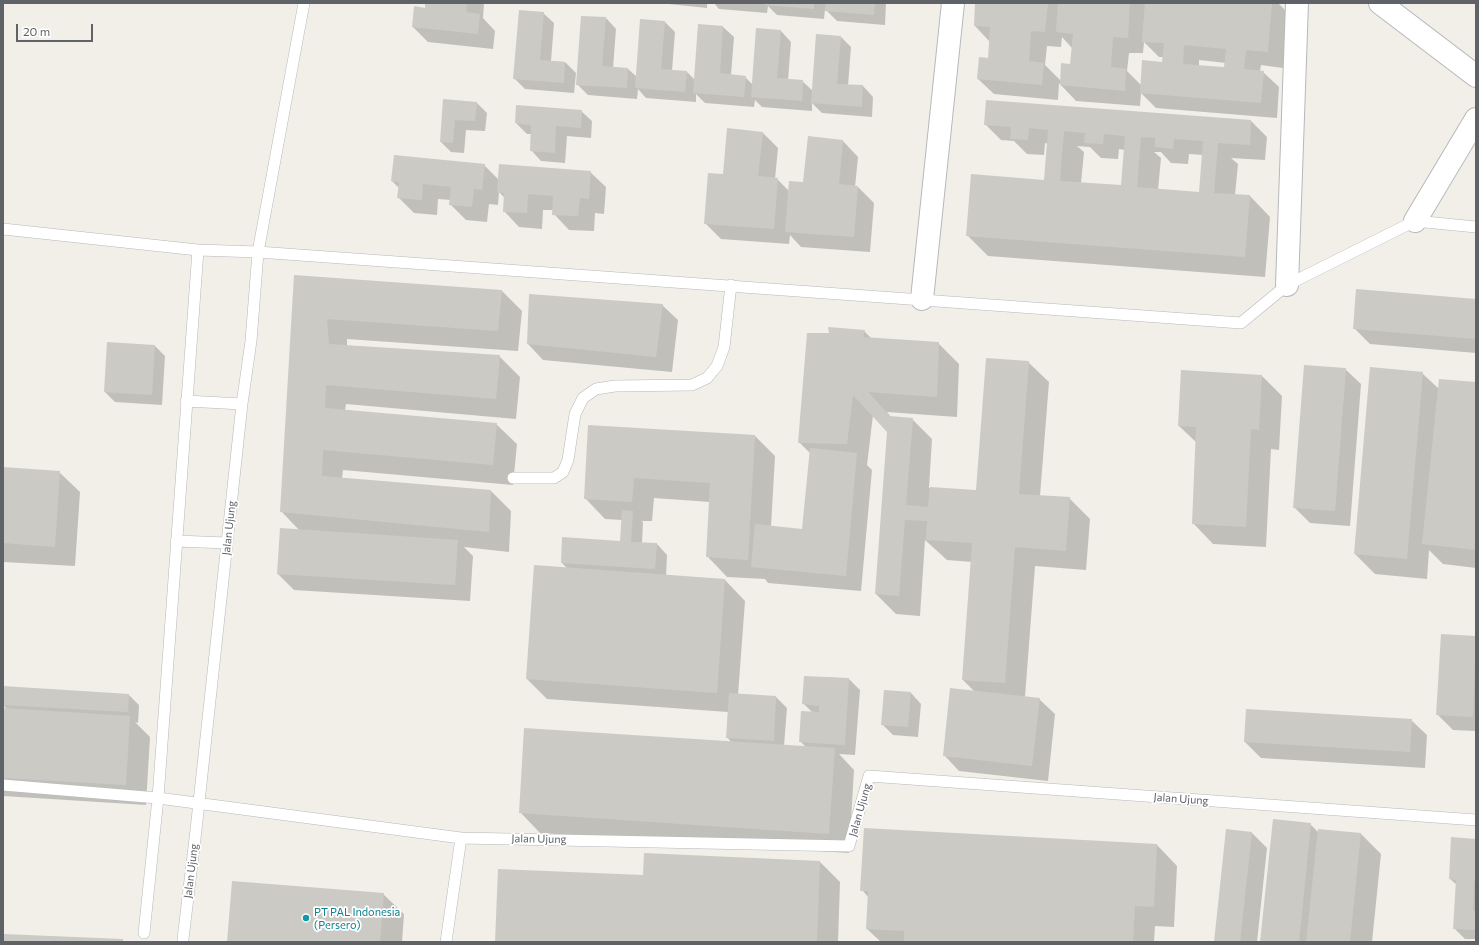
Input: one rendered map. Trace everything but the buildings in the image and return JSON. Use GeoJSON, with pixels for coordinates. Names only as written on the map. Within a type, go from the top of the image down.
{"type":"FeatureCollection","features":[{"type":"Feature","properties":{"kind":"street"},"geometry":{"type":"LineString","coordinates":[[922,299],[953,3]]}},
{"type":"Feature","properties":{"kind":"street"},"geometry":{"type":"LineString","coordinates":[[1288,285],[1297,3]]}},
{"type":"Feature","properties":{"kind":"street"},"geometry":{"type":"LineString","coordinates":[[1380,3],[1476,76]]}},
{"type":"Feature","properties":{"kind":"street"},"geometry":{"type":"LineString","coordinates":[[1415,221],[1476,119]]}},
{"type":"Feature","properties":{"kind":"lane","name":"Jalan Ujung"},"geometry":{"type":"LineString","coordinates":[[183,940],[242,404],[251,341],[258,252],[304,3]]}},
{"type":"Feature","properties":{"kind":"lane"},"geometry":{"type":"LineString","coordinates":[[3,229],[198,250],[258,252],[731,285],[1241,323],[1288,285],[1415,221],[1476,228]]}},
{"type":"Feature","properties":{"kind":"lane"},"geometry":{"type":"LineString","coordinates":[[144,933],[158,798],[198,250]]}},
{"type":"Feature","properties":{"kind":"lane"},"geometry":{"type":"LineString","coordinates":[[513,478],[554,478],[563,472],[568,460],[575,414],[583,398],[596,389],[615,386],[692,385],[707,378],[717,366],[724,347],[731,285]]}},
{"type":"Feature","properties":{"kind":"lane"},"geometry":{"type":"LineString","coordinates":[[186,401],[242,404]]}},
{"type":"Feature","properties":{"kind":"lane"},"geometry":{"type":"LineString","coordinates":[[176,541],[227,543]]}},
{"type":"Feature","properties":{"kind":"lane","name":"Jalan Ujung"},"geometry":{"type":"LineString","coordinates":[[198,803],[461,838],[849,846],[869,776],[1476,820]]}},
{"type":"Feature","properties":{"kind":"lane"},"geometry":{"type":"LineString","coordinates":[[3,785],[158,798],[198,803]]}},
{"type":"Feature","properties":{"kind":"lane"},"geometry":{"type":"LineString","coordinates":[[446,942],[461,838]]}},
{"type":"Feature","properties":{"kind":"place","name":"PT PAL Indonesia (Persero)"},"geometry":{"type":"Point","coordinates":[306,918]}}]}
